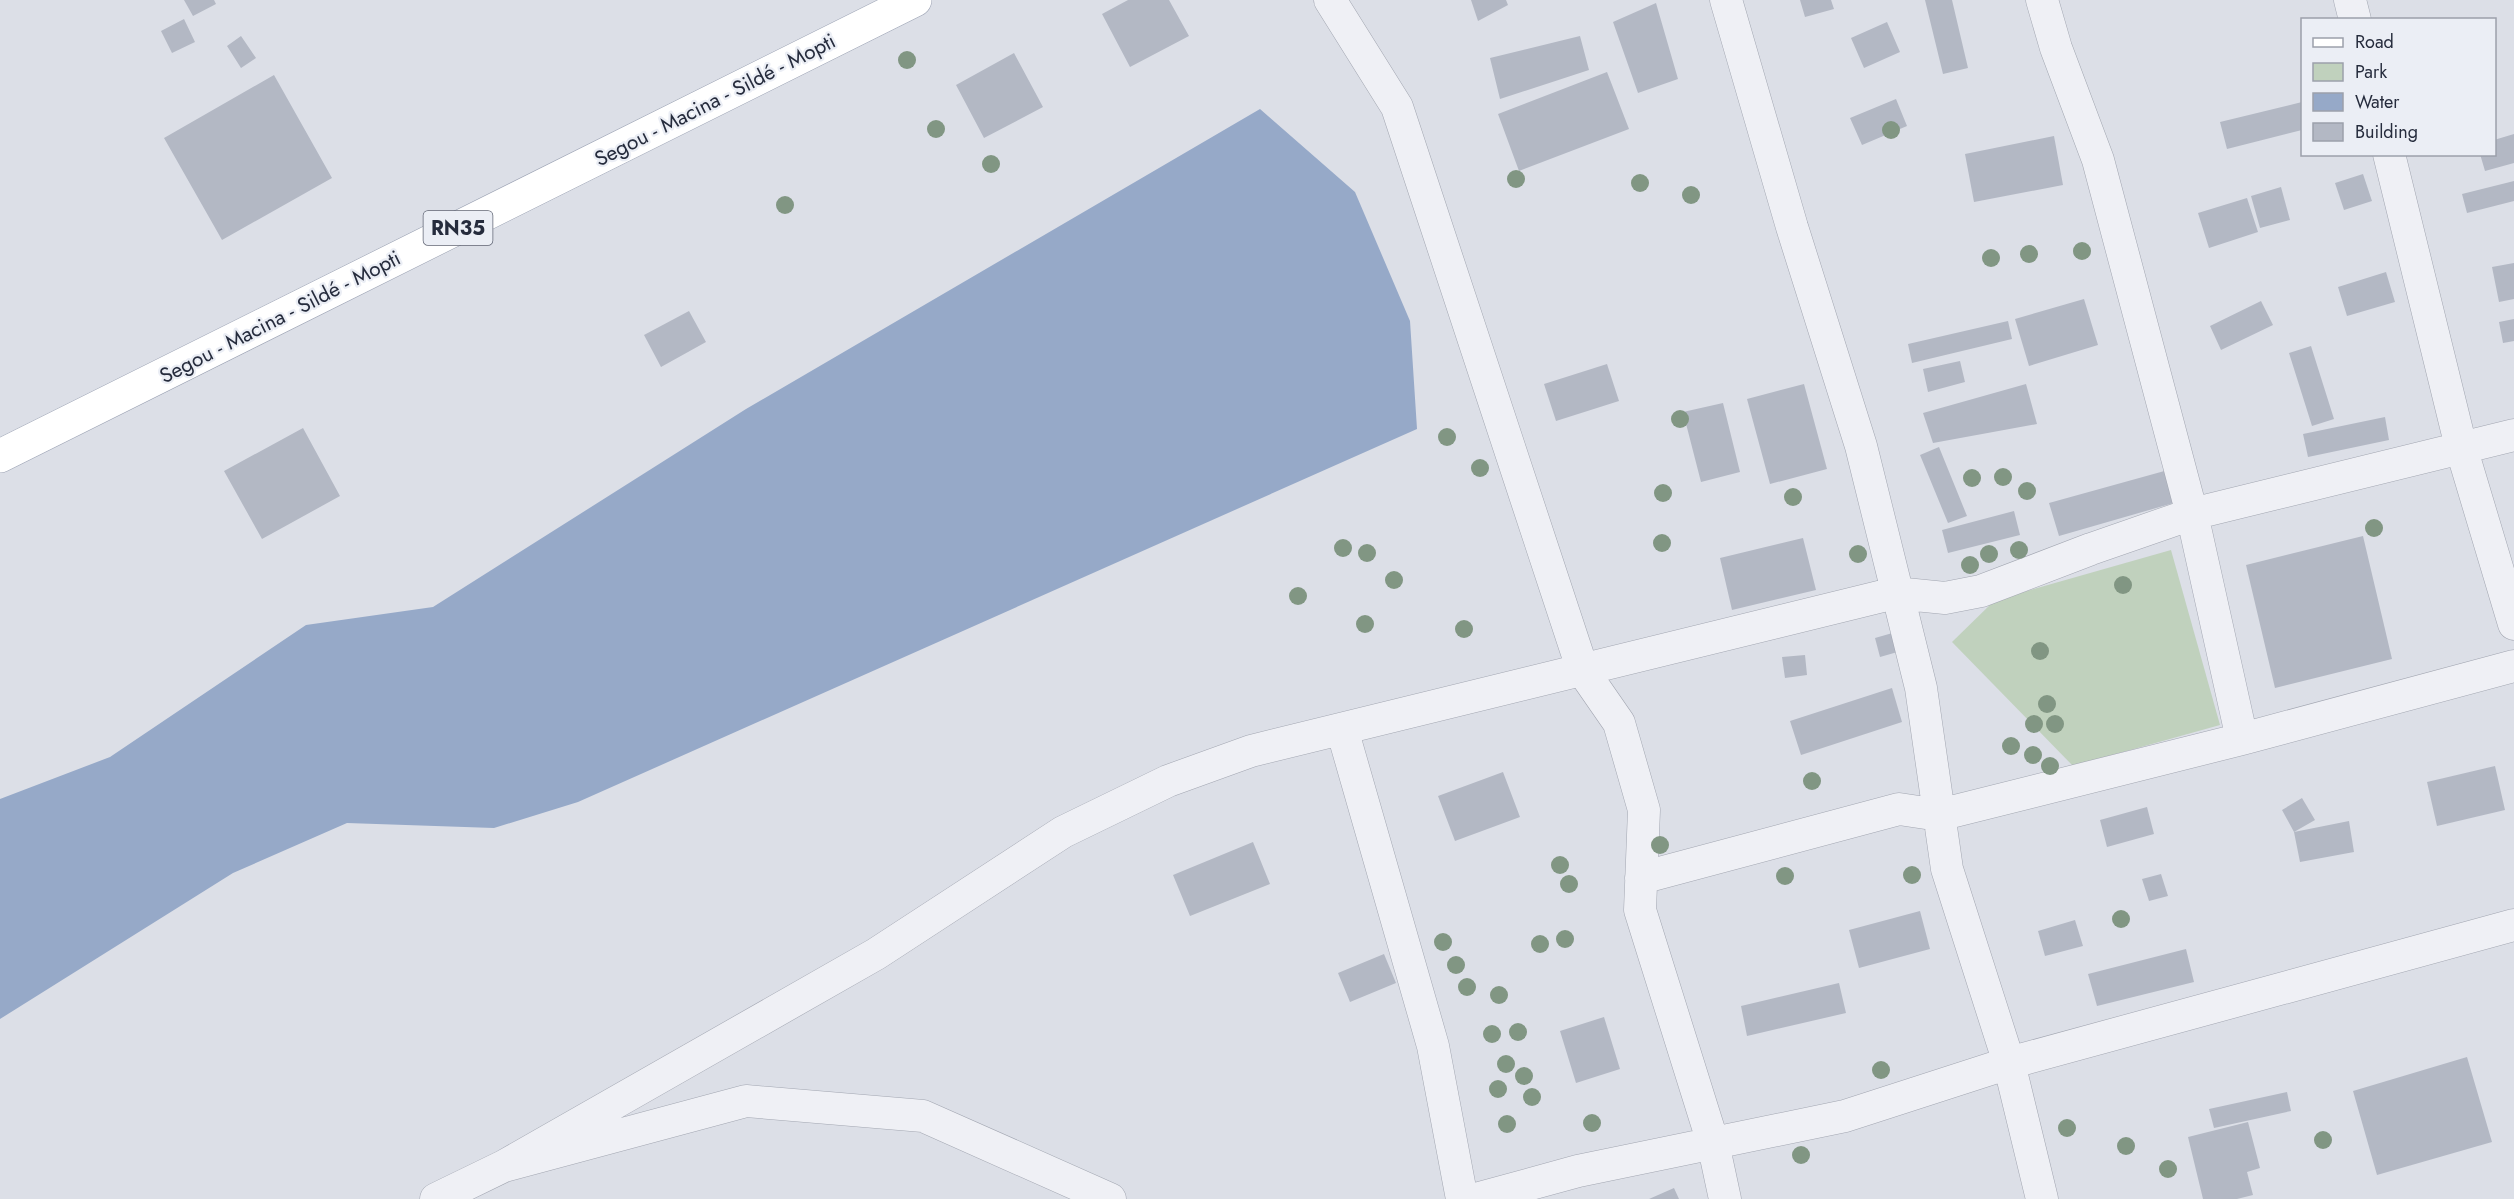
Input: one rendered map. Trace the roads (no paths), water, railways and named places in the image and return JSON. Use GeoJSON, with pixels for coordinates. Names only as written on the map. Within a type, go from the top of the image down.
{"type":"FeatureCollection","features":[{"type":"Feature","properties":{"kind":"main road","name":"Segou - Macina - Sildé - Mopti"},"geometry":{"type":"LineString","coordinates":[[0,456],[915,0]]}},
{"type":"Feature","properties":{"kind":"street"},"geometry":{"type":"LineString","coordinates":[[1330,0],[1397,107],[1582,670],[1619,723],[1644,810],[1640,910],[1713,1143],[1725,1199]]}},
{"type":"Feature","properties":{"kind":"street"},"geometry":{"type":"LineString","coordinates":[[1726,0],[1792,227],[1861,446],[1921,687],[1947,869],[2009,1063],[2042,1199]]}},
{"type":"Feature","properties":{"kind":"street"},"geometry":{"type":"LineString","coordinates":[[2042,0],[2056,48],[2098,160],[2192,514],[2242,739]]}},
{"type":"Feature","properties":{"kind":"street"},"geometry":{"type":"LineString","coordinates":[[2350,0],[2354,18]]}},
{"type":"Feature","properties":{"kind":"street"},"geometry":{"type":"LineString","coordinates":[[2389,156],[2461,447],[2514,624]]}},
{"type":"Feature","properties":{"kind":"street"},"geometry":{"type":"LineString","coordinates":[[436,1199],[504,1166],[876,954],[1063,832],[1168,781],[1251,751],[1896,593],[1945,598],[1981,591],[2192,514],[2514,435]]}},
{"type":"Feature","properties":{"kind":"street"},"geometry":{"type":"LineString","coordinates":[[1641,878],[1899,808],[1939,815],[2242,739],[2514,666]]}},
{"type":"Feature","properties":{"kind":"street"},"geometry":{"type":"LineString","coordinates":[[1342,729],[1433,1046],[1462,1199]]}},
{"type":"Feature","properties":{"kind":"street"},"geometry":{"type":"LineString","coordinates":[[1476,1199],[1578,1171],[1845,1116],[2009,1063],[2514,925]]}},
{"type":"Feature","properties":{"kind":"street"},"geometry":{"type":"LineString","coordinates":[[504,1166],[746,1101],[923,1116],[1110,1199]]}},
{"type":"Feature","properties":{"kind":"water"},"geometry":{"type":"Polygon","coordinates":[[[1260,109],[1355,192],[1410,321],[1417,429],[578,802],[494,828],[347,823],[233,873],[0,1019],[0,799],[110,757],[306,625],[433,607],[746,409],[1260,109]]]}}]}
